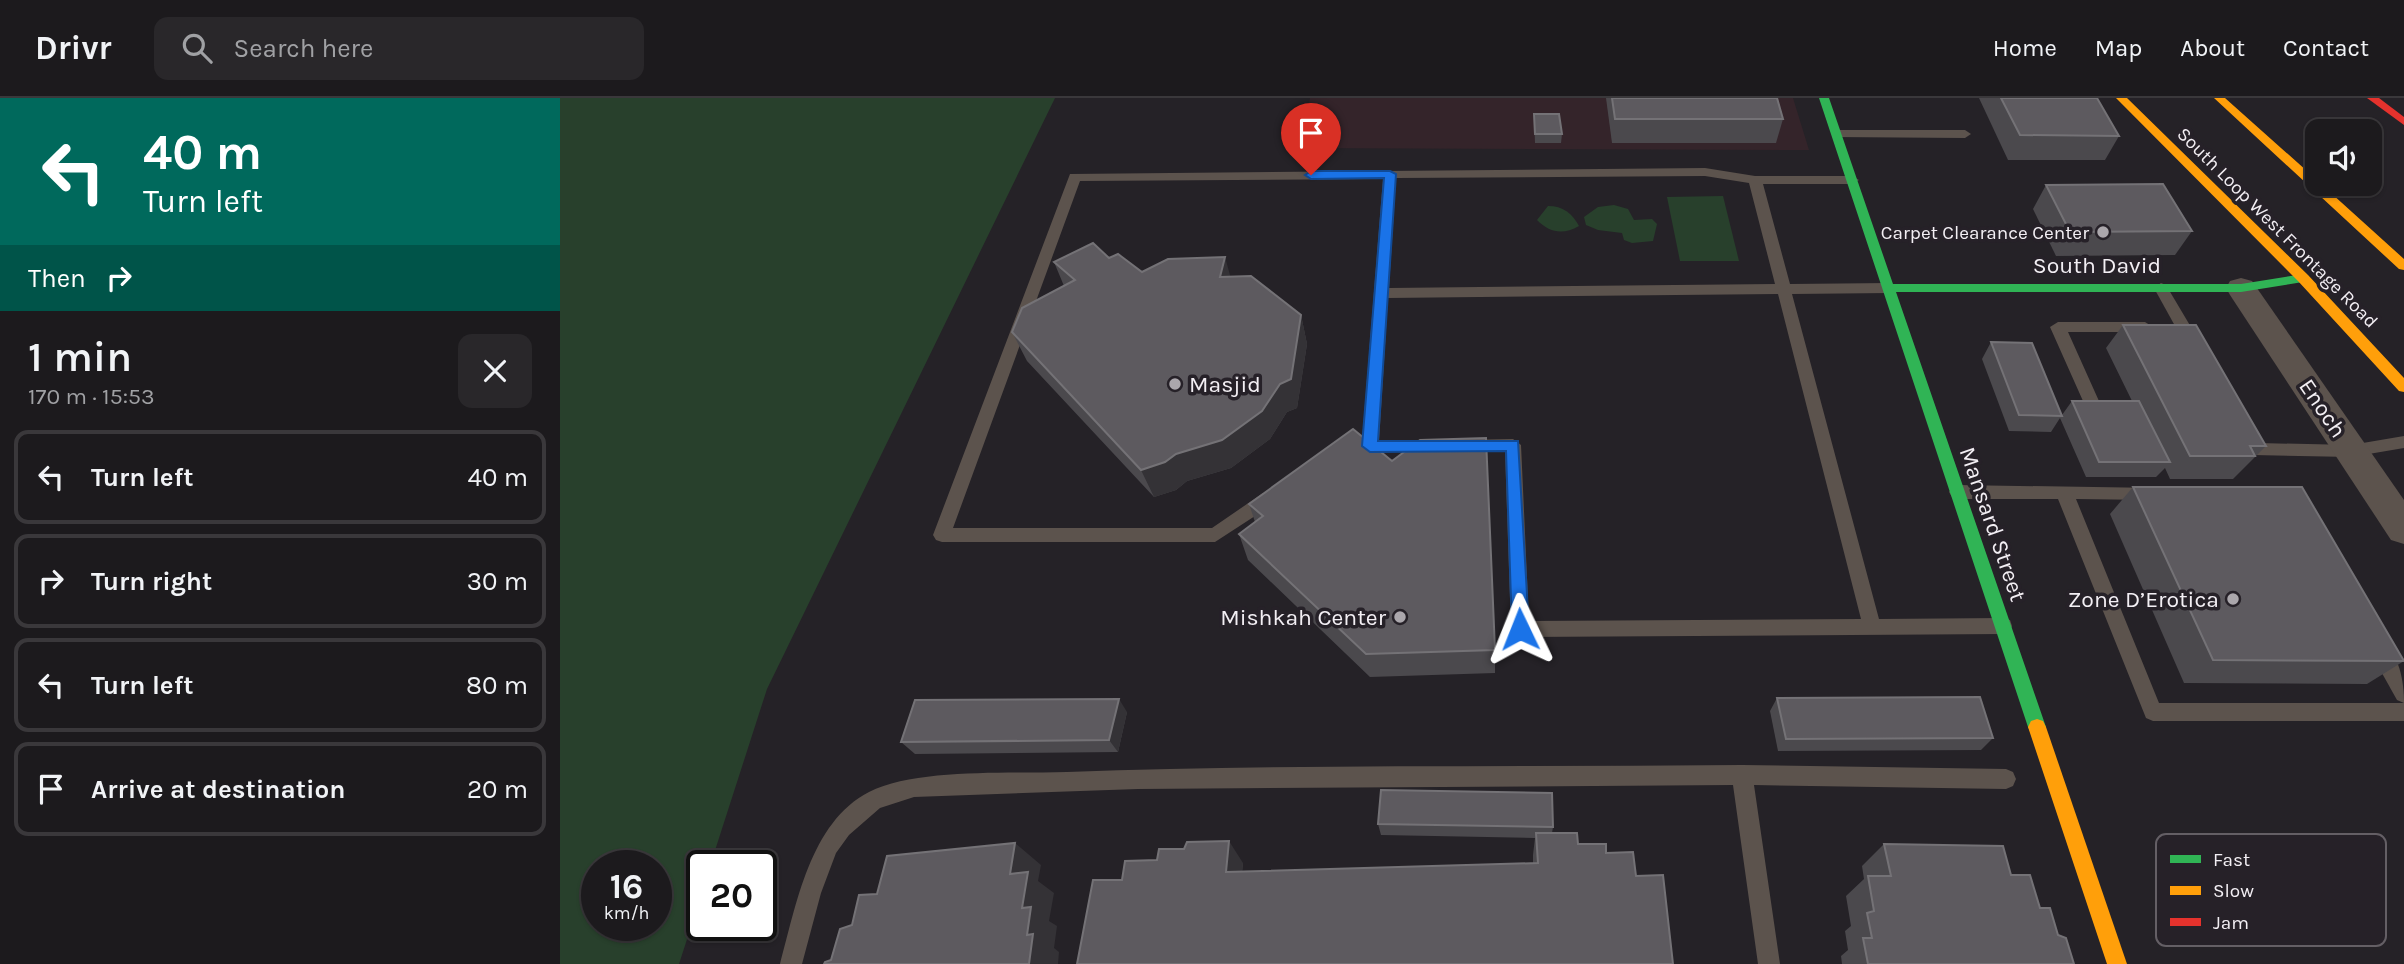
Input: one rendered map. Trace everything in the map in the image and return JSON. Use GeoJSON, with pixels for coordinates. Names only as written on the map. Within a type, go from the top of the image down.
{"type":"FeatureCollection","features":[{"type":"Feature","properties":{"kind":"main road","name":"Mansard Street"},"geometry":{"type":"LineString","coordinates":[[1824,98],[2117,964]]}},
{"type":"Feature","properties":{"kind":"main road","name":"South Loop West Frontage Road"},"geometry":{"type":"LineString","coordinates":[[2121,98],[2303,278],[2404,387]]}},
{"type":"Feature","properties":{"kind":"main road"},"geometry":{"type":"LineString","coordinates":[[2219,98],[2404,266]]}},
{"type":"Feature","properties":{"kind":"main road"},"geometry":{"type":"LineString","coordinates":[[2372,98],[2404,122]]}},
{"type":"Feature","properties":{"kind":"main road","name":"South David"},"geometry":{"type":"LineString","coordinates":[[1890,288],[2241,288],[2303,278]]}},
{"type":"Feature","properties":{"kind":"street","name":"Enoch"},"geometry":{"type":"LineString","coordinates":[[2241,288],[2404,529]]}},
{"type":"Feature","properties":{"kind":"lane"},"geometry":{"type":"LineString","coordinates":[[1836,134],[1965,134]]}},
{"type":"Feature","properties":{"kind":"lane"},"geometry":{"type":"LineString","coordinates":[[1283,488],[1215,536],[942,535],[1074,177],[1705,172],[1755,180],[1852,180]]}},
{"type":"Feature","properties":{"kind":"lane"},"geometry":{"type":"LineString","coordinates":[[1370,446],[1390,174]]}},
{"type":"Feature","properties":{"kind":"lane"},"geometry":{"type":"LineString","coordinates":[[1755,180],[1872,626]]}},
{"type":"Feature","properties":{"kind":"lane"},"geometry":{"type":"LineString","coordinates":[[1382,293],[1890,288]]}},
{"type":"Feature","properties":{"kind":"lane"},"geometry":{"type":"LineString","coordinates":[[2161,288],[2170,327],[2204,364]]}},
{"type":"Feature","properties":{"kind":"lane"},"geometry":{"type":"LineString","coordinates":[[2095,410],[2058,327],[2170,327]]}},
{"type":"Feature","properties":{"kind":"lane"},"geometry":{"type":"LineString","coordinates":[[2239,425],[2252,449],[2351,451],[2404,442]]}},
{"type":"Feature","properties":{"kind":"lane"},"geometry":{"type":"LineString","coordinates":[[1339,449],[1370,446],[1513,445],[1520,629],[2003,626]]}},
{"type":"Feature","properties":{"kind":"lane"},"geometry":{"type":"LineString","coordinates":[[1958,492],[2162,493]]}},
{"type":"Feature","properties":{"kind":"lane"},"geometry":{"type":"LineString","coordinates":[[2064,492],[2153,712],[2404,712]]}},
{"type":"Feature","properties":{"kind":"lane"},"geometry":{"type":"LineString","coordinates":[[2370,635],[2404,694]]}},
{"type":"Feature","properties":{"kind":"lane"},"geometry":{"type":"LineString","coordinates":[[791,964],[810,893],[828,846],[842,828],[874,800],[897,790],[1138,779],[1742,775],[2006,779]]}},
{"type":"Feature","properties":{"kind":"lane"},"geometry":{"type":"LineString","coordinates":[[1742,775],[1769,964]]}},
{"type":"Feature","properties":{"kind":"shaded area"},"geometry":{"type":"Polygon","coordinates":[[[1310,98],[1793,98],[1809,150],[1301,148],[1310,98]]]}},
{"type":"Feature","properties":{"kind":"green space"},"geometry":{"type":"Polygon","coordinates":[[[560,98],[1055,98],[767,689],[715,850],[686,850],[686,941],[679,964],[560,964],[560,98]]]}},
{"type":"Feature","properties":{"kind":"green space"},"geometry":{"type":"Polygon","coordinates":[[[1723,196],[1739,261],[1680,261],[1667,197],[1723,196]]]}},
{"type":"Feature","properties":{"kind":"green space"},"geometry":{"type":"Polygon","coordinates":[[[1614,205],[1628,209],[1634,220],[1652,219],[1657,224],[1653,241],[1632,243],[1624,240],[1622,233],[1598,230],[1586,225],[1584,217],[1598,207],[1614,205]]]}},
{"type":"Feature","properties":{"kind":"green space"},"geometry":{"type":"Polygon","coordinates":[[[1548,206],[1567,211],[1579,226],[1568,231],[1547,228],[1537,220],[1548,206]]]}},
{"type":"Feature","properties":{"kind":"building"},"geometry":{"type":"Polygon","coordinates":[[[1612,98],[1777,98],[1783,119],[1615,119],[1612,98]]]}},
{"type":"Feature","properties":{"kind":"building"},"geometry":{"type":"Polygon","coordinates":[[[2001,98],[2097,98],[2119,136],[2020,135],[2001,98]]]}},
{"type":"Feature","properties":{"kind":"building"},"geometry":{"type":"Polygon","coordinates":[[[1534,114],[1559,114],[1562,134],[1535,134],[1534,114]]]}},
{"type":"Feature","properties":{"kind":"building"},"geometry":{"type":"Polygon","coordinates":[[[2163,184],[2192,231],[2070,232],[2046,185],[2163,184]]]}},
{"type":"Feature","properties":{"kind":"building","name":"Masjid"},"geometry":{"type":"Polygon","coordinates":[[[1093,243],[1109,258],[1118,254],[1142,272],[1168,259],[1225,257],[1220,277],[1251,276],[1301,315],[1291,379],[1280,384],[1262,411],[1222,440],[1176,454],[1165,462],[1141,470],[1012,332],[1022,308],[1075,280],[1054,262],[1093,243]]]}},
{"type":"Feature","properties":{"kind":"building"},"geometry":{"type":"Polygon","coordinates":[[[2123,325],[2196,325],[2266,446],[2250,446],[2255,456],[2190,456],[2123,325]]]}},
{"type":"Feature","properties":{"kind":"building"},"geometry":{"type":"Polygon","coordinates":[[[1991,342],[2032,343],[2062,416],[2019,415],[1991,342]]]}},
{"type":"Feature","properties":{"kind":"building"},"geometry":{"type":"Polygon","coordinates":[[[2072,401],[2139,401],[2170,462],[2099,462],[2072,401]]]}},
{"type":"Feature","properties":{"kind":"building","name":"Mishkah Center"},"geometry":{"type":"Polygon","coordinates":[[[1353,429],[1392,461],[1420,440],[1486,438],[1495,650],[1366,654],[1239,534],[1263,516],[1249,504],[1353,429]]]}},
{"type":"Feature","properties":{"kind":"building","name":"Zone D’Erotica"},"geometry":{"type":"Polygon","coordinates":[[[2133,487],[2302,487],[2404,661],[2213,660],[2133,487]]]}},
{"type":"Feature","properties":{"kind":"building"},"geometry":{"type":"Polygon","coordinates":[[[1980,697],[1993,738],[1786,739],[1777,698],[1980,697]]]}},
{"type":"Feature","properties":{"kind":"building"},"geometry":{"type":"Polygon","coordinates":[[[1119,699],[1109,740],[901,742],[915,700],[1119,699]]]}},
{"type":"Feature","properties":{"kind":"building"},"geometry":{"type":"Polygon","coordinates":[[[1381,790],[1552,793],[1553,827],[1378,824],[1381,790]]]}},
{"type":"Feature","properties":{"kind":"building"},"geometry":{"type":"Polygon","coordinates":[[[1536,833],[1577,833],[1578,844],[1606,844],[1606,853],[1633,852],[1636,876],[1663,875],[1673,964],[1077,964],[1093,880],[1122,880],[1125,861],[1157,860],[1159,849],[1184,849],[1187,842],[1229,841],[1226,872],[1538,863],[1536,833]]]}},
{"type":"Feature","properties":{"kind":"building"},"geometry":{"type":"Polygon","coordinates":[[[1015,843],[1010,874],[1028,872],[1022,908],[1031,907],[1027,935],[1033,934],[1029,964],[824,964],[831,960],[840,929],[852,925],[859,895],[877,894],[887,856],[1015,843]]]}},
{"type":"Feature","properties":{"kind":"building"},"geometry":{"type":"Polygon","coordinates":[[[1884,844],[2003,846],[2011,875],[2030,875],[2040,908],[2050,908],[2058,935],[2066,938],[2074,964],[1868,964],[1863,938],[1872,938],[1867,913],[1874,911],[1868,876],[1891,876],[1884,844]]]}},
{"type":"Feature","properties":{"kind":"traffic: fast"},"geometry":{"type":"LineString","coordinates":[[1824,98],[2037,727]]}},
{"type":"Feature","properties":{"kind":"traffic: fast"},"geometry":{"type":"LineString","coordinates":[[1890,288],[2241,288],[2303,278]]}},
{"type":"Feature","properties":{"kind":"traffic: slow"},"geometry":{"type":"LineString","coordinates":[[2121,98],[2303,278],[2404,387]]}},
{"type":"Feature","properties":{"kind":"traffic: slow"},"geometry":{"type":"LineString","coordinates":[[2219,98],[2404,266]]}},
{"type":"Feature","properties":{"kind":"traffic: slow"},"geometry":{"type":"LineString","coordinates":[[2037,727],[2117,964]]}},
{"type":"Feature","properties":{"kind":"traffic: jam"},"geometry":{"type":"LineString","coordinates":[[2372,98],[2404,122]]}},
{"type":"Feature","properties":{"kind":"place","name":"Carpet Clearance Center"},"geometry":{"type":"Point","coordinates":[2103,232]}},
{"type":"Feature","properties":{"kind":"place","name":"Masjid"},"geometry":{"type":"Point","coordinates":[1175,384]}},
{"type":"Feature","properties":{"kind":"place","name":"Zone D’Erotica"},"geometry":{"type":"Point","coordinates":[2233,599]}},
{"type":"Feature","properties":{"kind":"place","name":"Mishkah Center"},"geometry":{"type":"Point","coordinates":[1400,617]}},
{"type":"Feature","properties":{"kind":"route"},"geometry":{"type":"LineString","coordinates":[[1311,175],[1390,174],[1370,446],[1513,445],[1520,629]]}}]}
